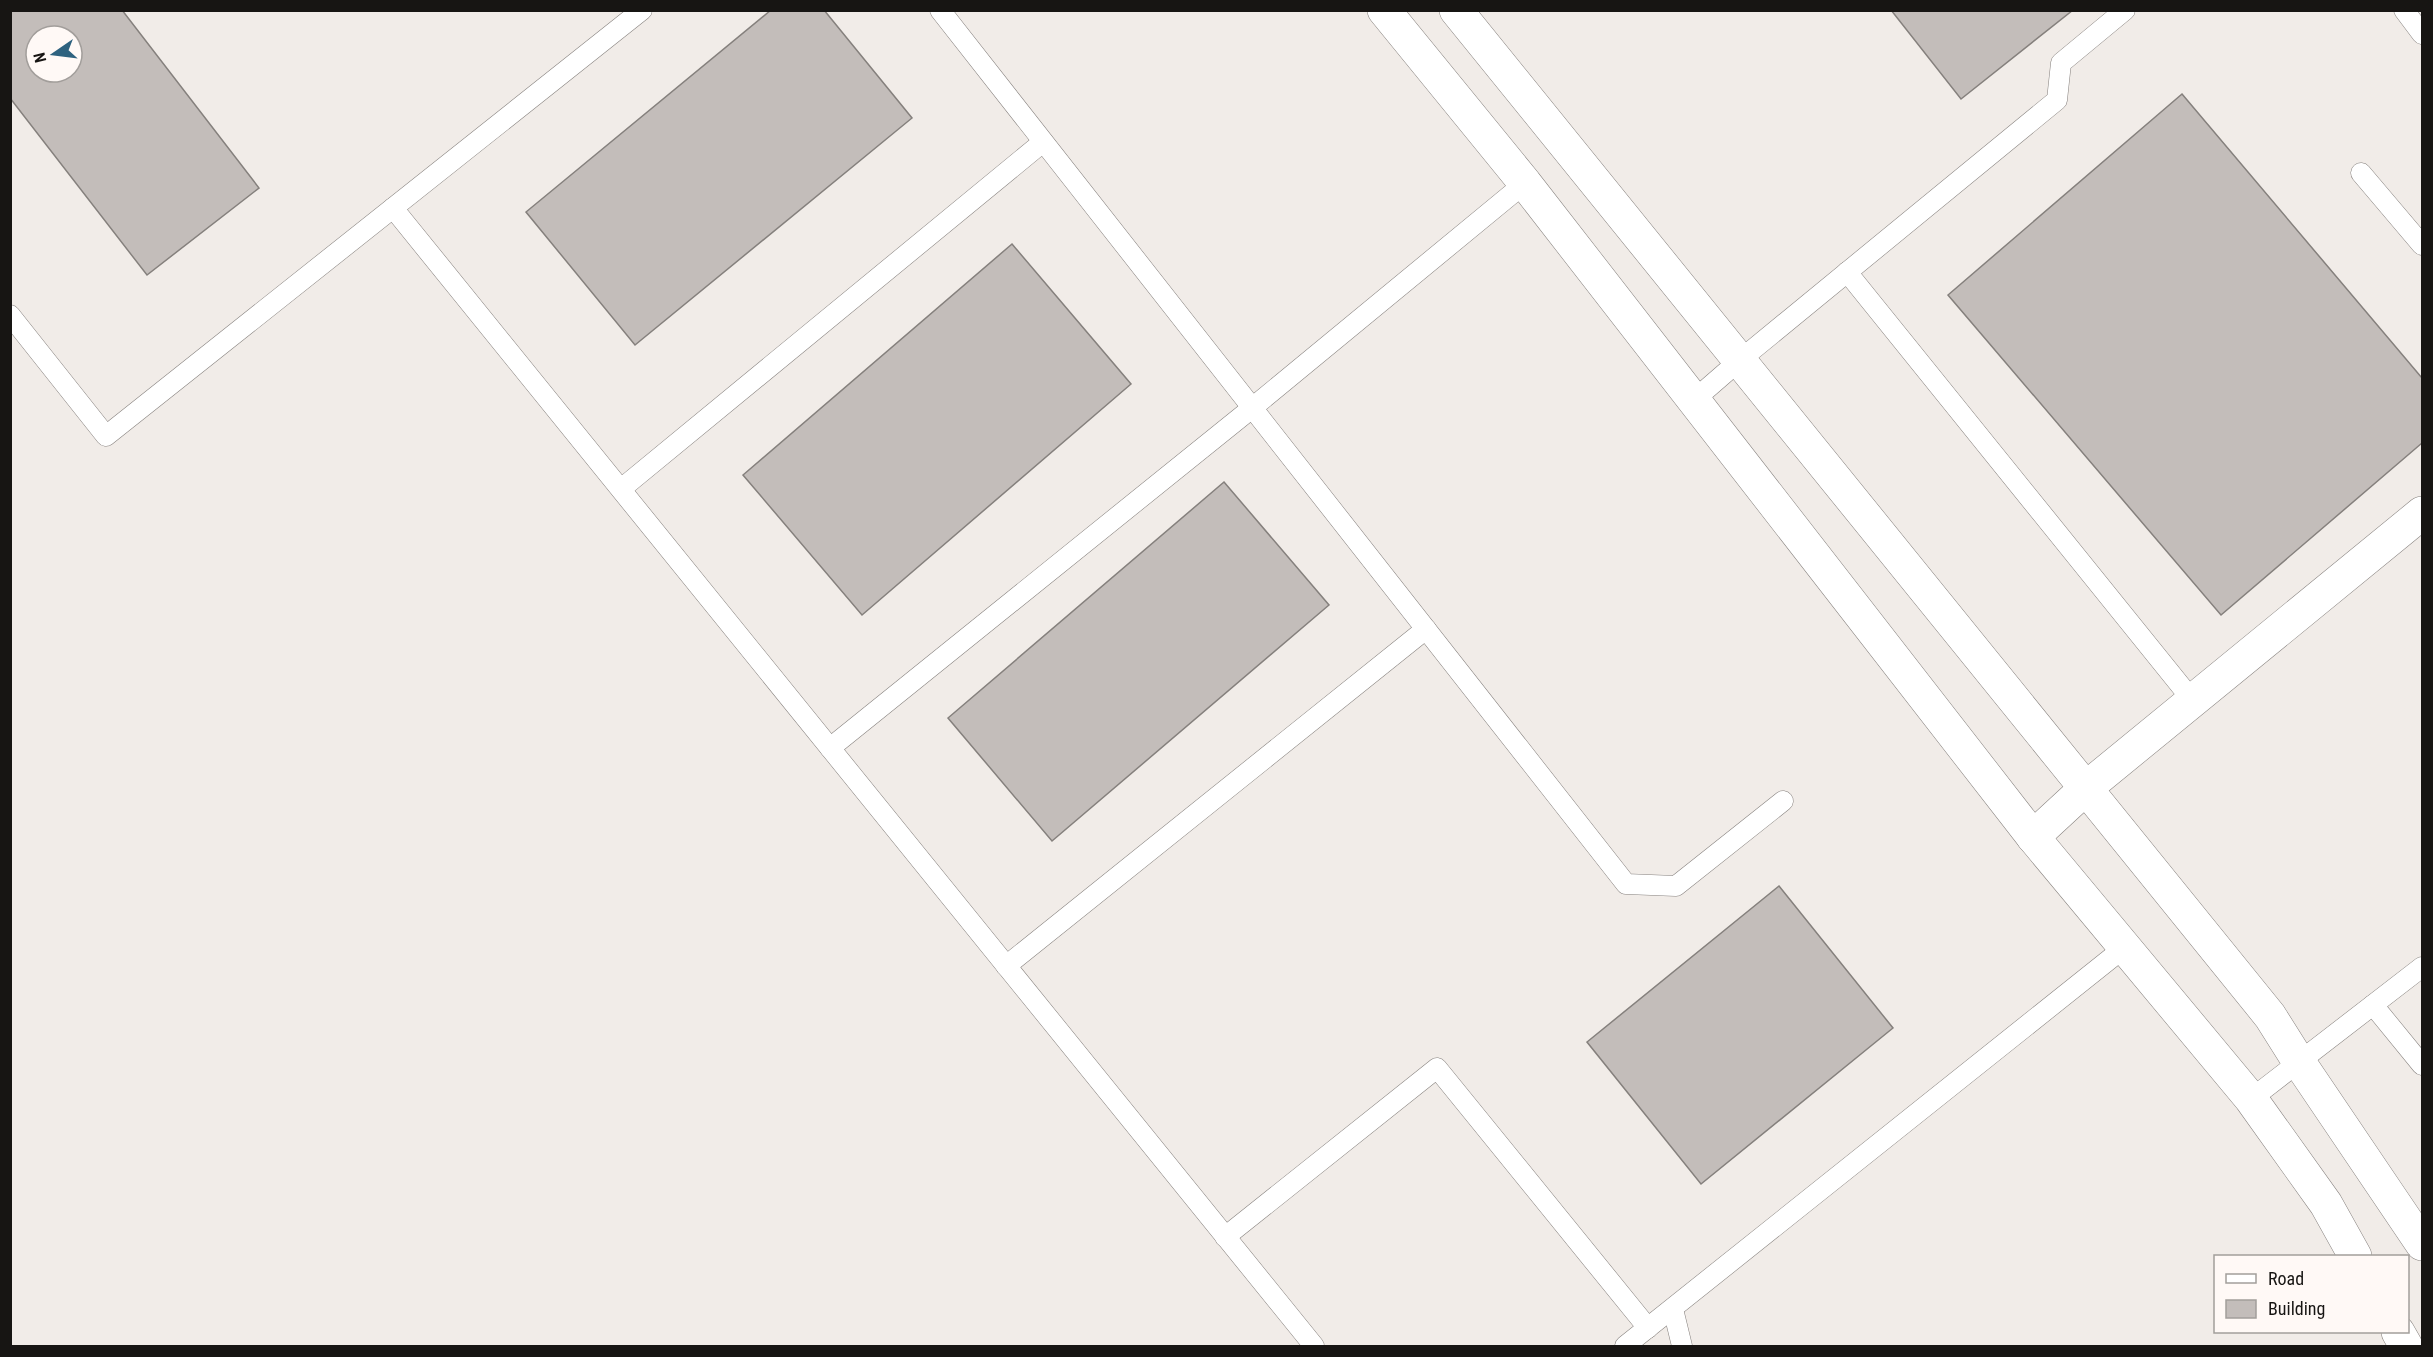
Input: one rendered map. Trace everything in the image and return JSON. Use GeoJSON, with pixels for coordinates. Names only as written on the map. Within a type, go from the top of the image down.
{"type":"FeatureCollection","features":[{"type":"Feature","properties":{"kind":"street"},"geometry":{"type":"LineString","coordinates":[[1384,10],[1525,183],[2033,837],[2251,1099],[2326,1204],[2354,1255]]}},
{"type":"Feature","properties":{"kind":"street"},"geometry":{"type":"LineString","coordinates":[[1456,10],[2270,1016],[2422,1245]]}},
{"type":"Feature","properties":{"kind":"street"},"geometry":{"type":"LineString","coordinates":[[2033,837],[2086,788],[2422,513]]}},
{"type":"Feature","properties":{"kind":"street"},"geometry":{"type":"LineString","coordinates":[[2399,1333],[2406,1347]]}},
{"type":"Feature","properties":{"kind":"lane"},"geometry":{"type":"LineString","coordinates":[[10,315],[106,436],[642,10]]}},
{"type":"Feature","properties":{"kind":"lane"},"geometry":{"type":"LineString","coordinates":[[940,10],[1626,884],[1676,886],[1783,801]]}},
{"type":"Feature","properties":{"kind":"lane"},"geometry":{"type":"LineString","coordinates":[[1694,400],[2057,100],[2061,63],[2125,10]]}},
{"type":"Feature","properties":{"kind":"lane"},"geometry":{"type":"LineString","coordinates":[[2404,10],[2422,34]]}},
{"type":"Feature","properties":{"kind":"lane"},"geometry":{"type":"LineString","coordinates":[[621,489],[1043,142]]}},
{"type":"Feature","properties":{"kind":"lane"},"geometry":{"type":"LineString","coordinates":[[2361,173],[2422,245]]}},
{"type":"Feature","properties":{"kind":"lane"},"geometry":{"type":"LineString","coordinates":[[830,748],[1252,408],[1525,183]]}},
{"type":"Feature","properties":{"kind":"lane"},"geometry":{"type":"LineString","coordinates":[[393,208],[1314,1347]]}},
{"type":"Feature","properties":{"kind":"lane"},"geometry":{"type":"LineString","coordinates":[[1847,272],[2193,700]]}},
{"type":"Feature","properties":{"kind":"lane"},"geometry":{"type":"LineString","coordinates":[[1006,966],[1426,629]]}},
{"type":"Feature","properties":{"kind":"lane"},"geometry":{"type":"LineString","coordinates":[[1625,1347],[2125,947]]}},
{"type":"Feature","properties":{"kind":"lane"},"geometry":{"type":"LineString","coordinates":[[2251,1099],[2422,967]]}},
{"type":"Feature","properties":{"kind":"lane"},"geometry":{"type":"LineString","coordinates":[[2373,1005],[2422,1065]]}},
{"type":"Feature","properties":{"kind":"lane"},"geometry":{"type":"LineString","coordinates":[[1225,1237],[1437,1068],[1648,1328]]}},
{"type":"Feature","properties":{"kind":"lane"},"geometry":{"type":"LineString","coordinates":[[1672,1309],[1682,1347]]}},
{"type":"Feature","properties":{"kind":"building"},"geometry":{"type":"Polygon","coordinates":[[[10,10],[122,10],[259,188],[147,275],[10,98],[10,10]]]}},
{"type":"Feature","properties":{"kind":"building"},"geometry":{"type":"Polygon","coordinates":[[[771,10],[824,10],[912,118],[635,345],[526,212],[771,10]]]}},
{"type":"Feature","properties":{"kind":"building"},"geometry":{"type":"Polygon","coordinates":[[[1891,10],[2073,10],[1961,99],[1891,10]]]}},
{"type":"Feature","properties":{"kind":"building"},"geometry":{"type":"Polygon","coordinates":[[[2182,94],[2422,378],[2422,443],[2221,615],[1948,295],[2182,94]]]}},
{"type":"Feature","properties":{"kind":"building"},"geometry":{"type":"Polygon","coordinates":[[[1012,244],[1131,384],[862,615],[743,475],[1012,244]]]}},
{"type":"Feature","properties":{"kind":"building"},"geometry":{"type":"Polygon","coordinates":[[[1224,482],[1329,605],[1052,841],[948,718],[1224,482]]]}},
{"type":"Feature","properties":{"kind":"building"},"geometry":{"type":"Polygon","coordinates":[[[1779,886],[1893,1028],[1701,1184],[1587,1042],[1779,886]]]}}]}
